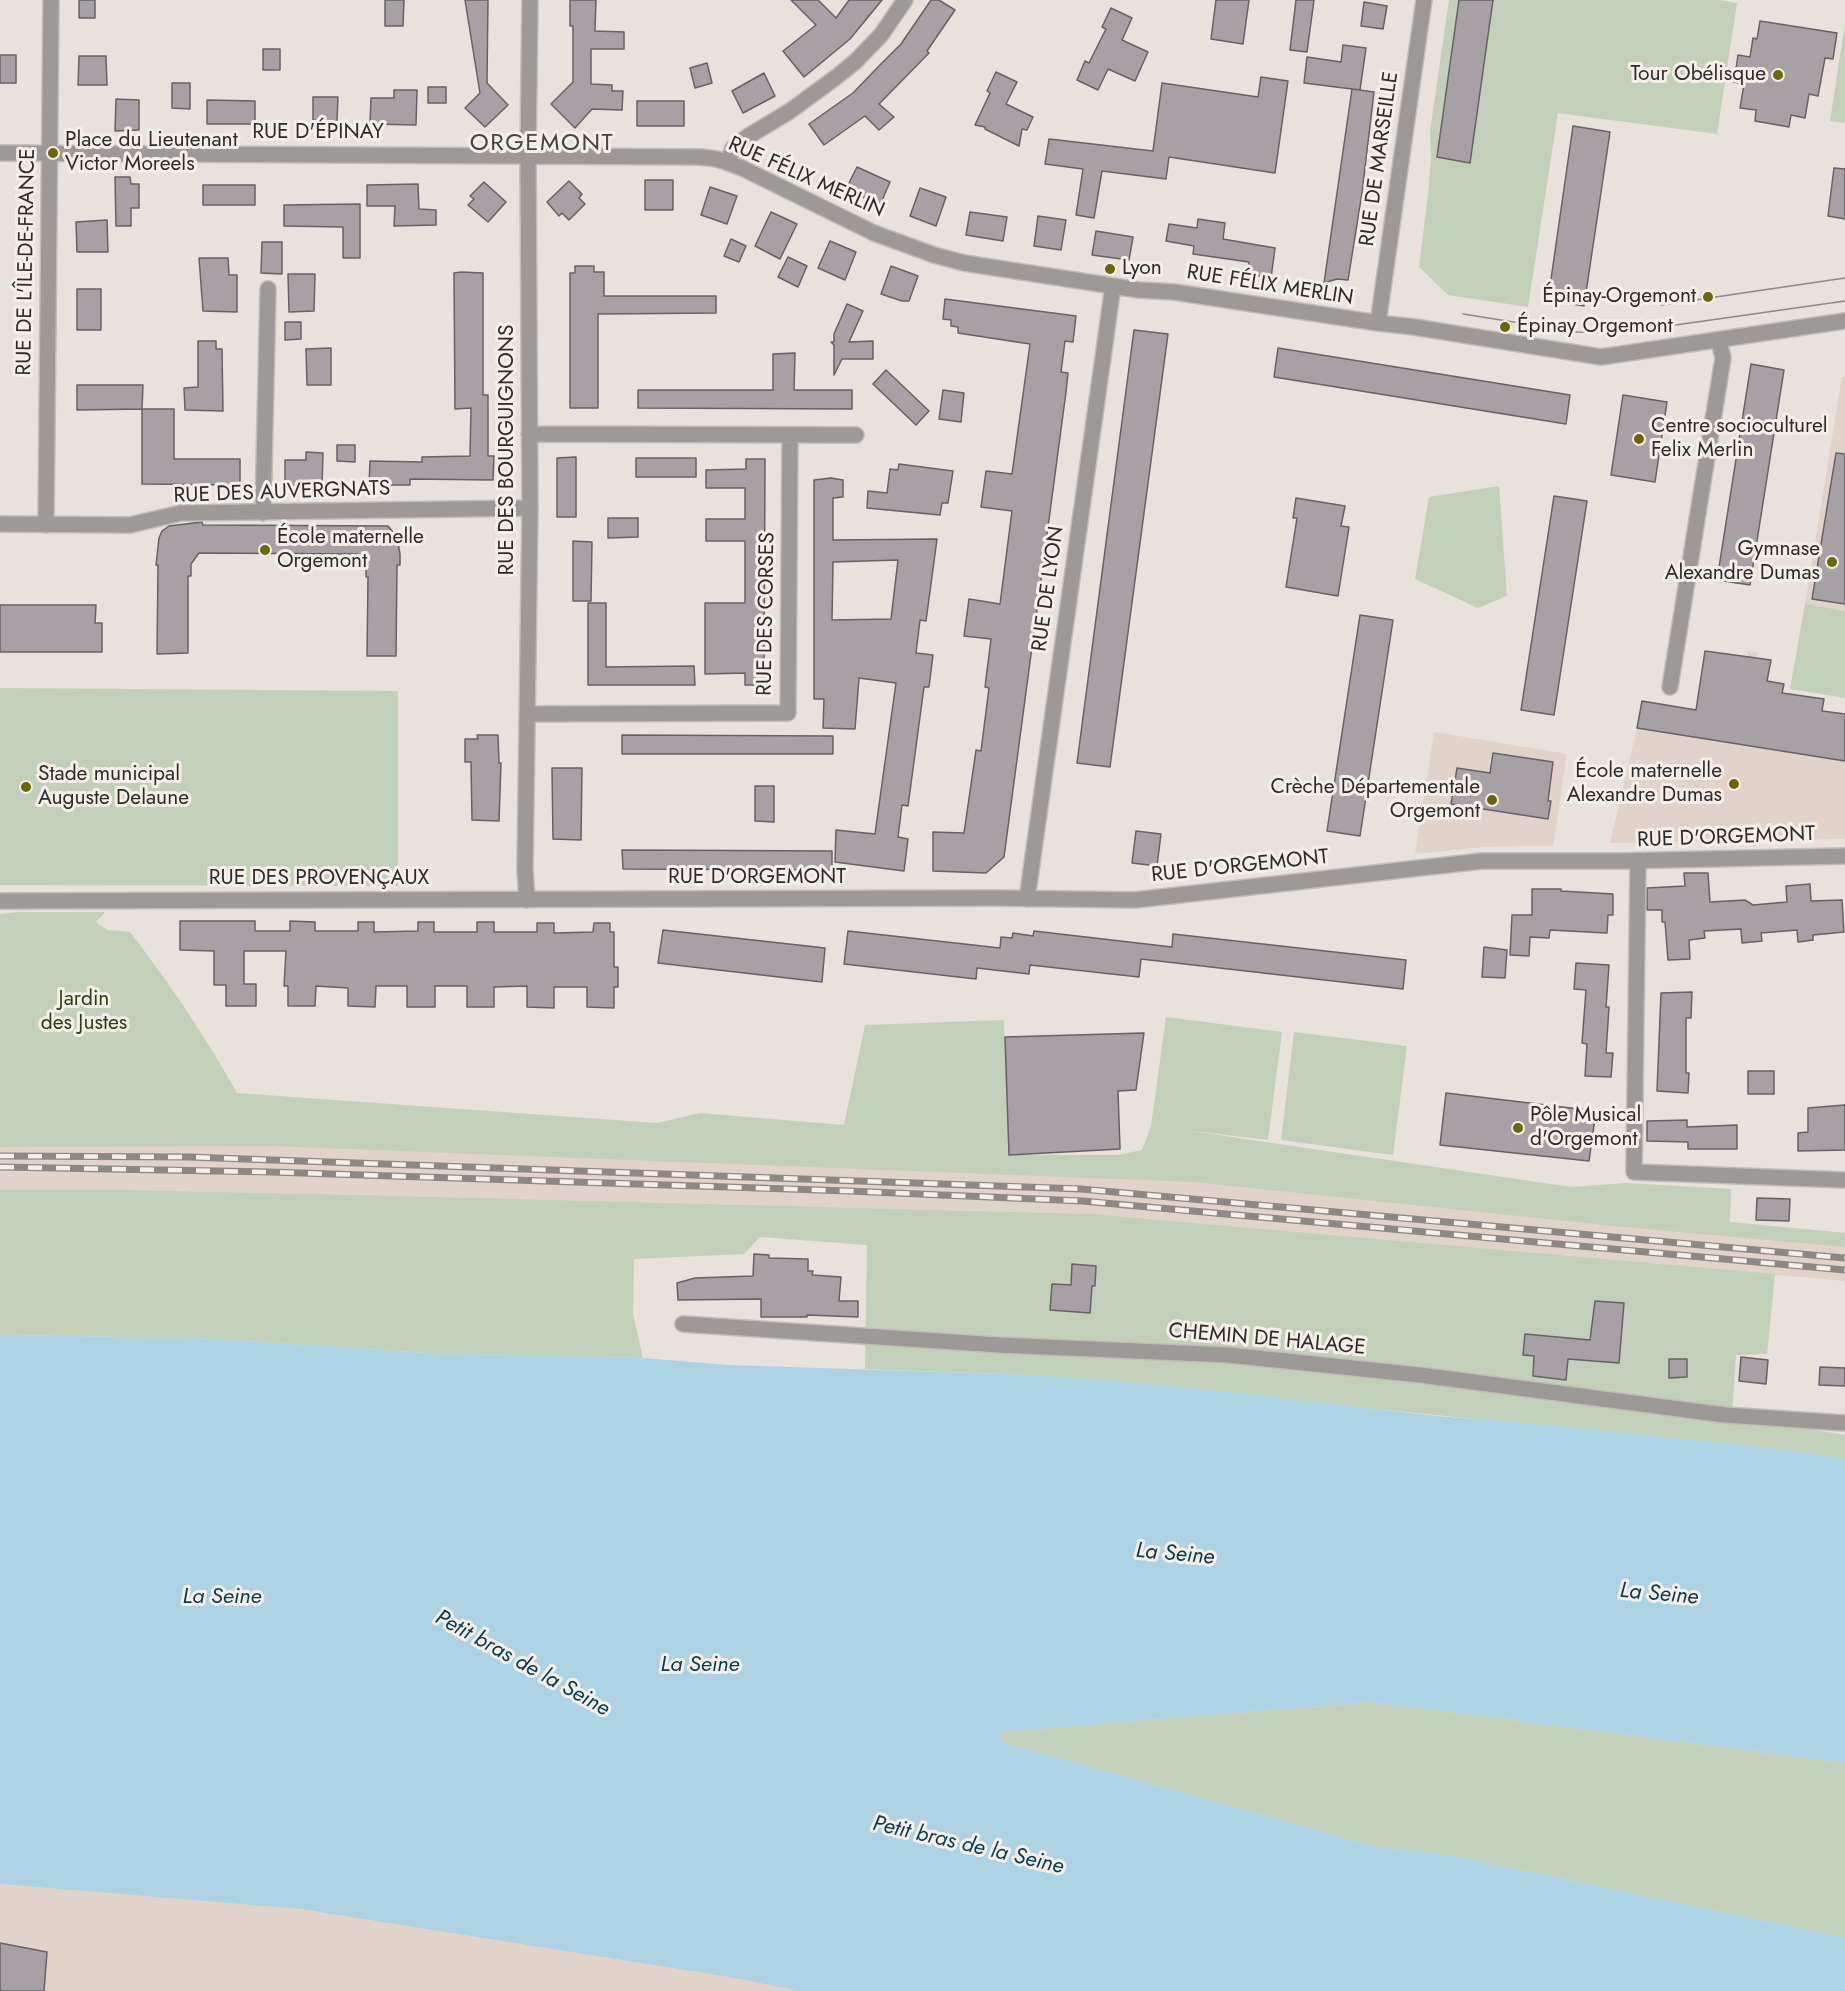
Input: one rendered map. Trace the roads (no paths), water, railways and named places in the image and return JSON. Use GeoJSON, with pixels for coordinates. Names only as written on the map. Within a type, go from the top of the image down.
{"type":"FeatureCollection","features":[{"type":"Feature","properties":{"kind":"street","name":"RUE DE L'ÎLE-DE-FRANCE"},"geometry":{"type":"LineString","coordinates":[[46,525],[51,0]]}},
{"type":"Feature","properties":{"kind":"street","name":"RUE DES BOURGUIGNONS"},"geometry":{"type":"LineString","coordinates":[[527,900],[525,869],[530,508],[528,155],[530,0]]}},
{"type":"Feature","properties":{"kind":"street"},"geometry":{"type":"LineString","coordinates":[[728,162],[733,148],[790,111],[856,61],[881,35],[905,0]]}},
{"type":"Feature","properties":{"kind":"street","name":"RUE DE MARSEILLE"},"geometry":{"type":"LineString","coordinates":[[1378,324],[1424,0]]}},
{"type":"Feature","properties":{"kind":"street","name":"RUE D'ÉPINAY"},"geometry":{"type":"LineString","coordinates":[[0,153],[528,155]]}},
{"type":"Feature","properties":{"kind":"street","name":"RUE FÉLIX MERLIN"},"geometry":{"type":"LineString","coordinates":[[528,155],[700,157],[728,162],[874,232],[934,255],[978,266],[1113,286],[1174,292],[1378,324],[1414,327],[1601,357],[1845,321]]}},
{"type":"Feature","properties":{"kind":"street","name":"RUE DE LYON"},"geometry":{"type":"LineString","coordinates":[[1027,899],[1113,286]]}},
{"type":"Feature","properties":{"kind":"street"},"geometry":{"type":"LineString","coordinates":[[263,513],[268,289]]}},
{"type":"Feature","properties":{"kind":"street"},"geometry":{"type":"LineString","coordinates":[[1670,687],[1723,358],[1719,340]]}},
{"type":"Feature","properties":{"kind":"street"},"geometry":{"type":"LineString","coordinates":[[529,434],[856,435]]}},
{"type":"Feature","properties":{"kind":"street","name":"RUE DES CORSES"},"geometry":{"type":"LineString","coordinates":[[528,714],[788,713],[790,436]]}},
{"type":"Feature","properties":{"kind":"street","name":"RUE DES AUVERGNATS"},"geometry":{"type":"LineString","coordinates":[[0,524],[130,525],[180,513],[530,508]]}},
{"type":"Feature","properties":{"kind":"street","name":"RUE D'ORGEMONT"},"geometry":{"type":"LineString","coordinates":[[638,899],[1135,900],[1482,861],[1638,861],[1845,855]]}},
{"type":"Feature","properties":{"kind":"street"},"geometry":{"type":"LineString","coordinates":[[1638,861],[1634,1172],[1845,1180]]}},
{"type":"Feature","properties":{"kind":"street","name":"RUE DES PROVENÇAUX"},"geometry":{"type":"LineString","coordinates":[[0,901],[638,899]]}},
{"type":"Feature","properties":{"kind":"street","name":"CHEMIN DE HALAGE"},"geometry":{"type":"LineString","coordinates":[[683,1324],[999,1345],[1228,1355],[1420,1375],[1725,1415],[1845,1423]]}},
{"type":"Feature","properties":{"kind":"water","name":"La Seine"},"geometry":{"type":"Polygon","coordinates":[[[0,1335],[196,1338],[427,1353],[643,1358],[729,1365],[1031,1375],[1173,1386],[1436,1416],[1778,1449],[1845,1459],[1845,1763],[1372,1702],[1002,1732],[1001,1742],[1373,1846],[1453,1856],[1845,1938],[1845,1991],[800,1991],[729,1977],[300,1909],[0,1884],[0,1335]]]}},
{"type":"Feature","properties":{"kind":"tram line"},"geometry":{"type":"LineString","coordinates":[[1661,305],[1845,278]]}},
{"type":"Feature","properties":{"kind":"tram line"},"geometry":{"type":"LineString","coordinates":[[1463,314],[1577,332],[1619,333],[1845,301]]}},
{"type":"Feature","properties":{"kind":"railway"},"geometry":{"type":"LineString","coordinates":[[0,1156],[189,1157],[1081,1189],[1845,1258]]}},
{"type":"Feature","properties":{"kind":"railway"},"geometry":{"type":"LineString","coordinates":[[0,1167],[271,1172],[1082,1201],[1845,1270]]}},
{"type":"Feature","properties":{"kind":"place","name":"Tour Obélisque"},"geometry":{"type":"Point","coordinates":[1778,75]}},
{"type":"Feature","properties":{"kind":"place","name":"Place du Lieutenant Victor Moreels"},"geometry":{"type":"Point","coordinates":[53,153]}},
{"type":"Feature","properties":{"kind":"place","name":"Lyon"},"geometry":{"type":"Point","coordinates":[1110,269]}},
{"type":"Feature","properties":{"kind":"place","name":"Épinay-Orgemont"},"geometry":{"type":"Point","coordinates":[1708,297]}},
{"type":"Feature","properties":{"kind":"place","name":"Épinay Orgemont"},"geometry":{"type":"Point","coordinates":[1505,327]}},
{"type":"Feature","properties":{"kind":"place","name":"Centre socioculturel Felix Merlin"},"geometry":{"type":"Point","coordinates":[1639,439]}},
{"type":"Feature","properties":{"kind":"place","name":"École maternelle Orgemont"},"geometry":{"type":"Point","coordinates":[265,550]}},
{"type":"Feature","properties":{"kind":"place","name":"Gymnase Alexandre Dumas"},"geometry":{"type":"Point","coordinates":[1832,562]}},
{"type":"Feature","properties":{"kind":"place","name":"École maternelle Alexandre Dumas"},"geometry":{"type":"Point","coordinates":[1734,784]}},
{"type":"Feature","properties":{"kind":"place","name":"Stade municipal Auguste Delaune"},"geometry":{"type":"Point","coordinates":[26,787]}},
{"type":"Feature","properties":{"kind":"place","name":"Crèche Départementale Orgemont"},"geometry":{"type":"Point","coordinates":[1492,800]}},
{"type":"Feature","properties":{"kind":"place","name":"Pôle Musical d'Orgemont"},"geometry":{"type":"Point","coordinates":[1518,1128]}},
{"type":"Feature","properties":{"kind":"district","name":"ORGEMONT"},"geometry":{"type":"Point","coordinates":[542,144]}},
{"type":"Feature","properties":{"kind":"park label","name":"Jardin des Justes"},"geometry":{"type":"Point","coordinates":[84,1012]}},
{"type":"Feature","properties":{"kind":"water label","name":"Petit bras de la Seine"},"geometry":{"type":"Point","coordinates":[522,1664]}},
{"type":"Feature","properties":{"kind":"water label","name":"Petit bras de la Seine"},"geometry":{"type":"Point","coordinates":[968,1846]}}]}
